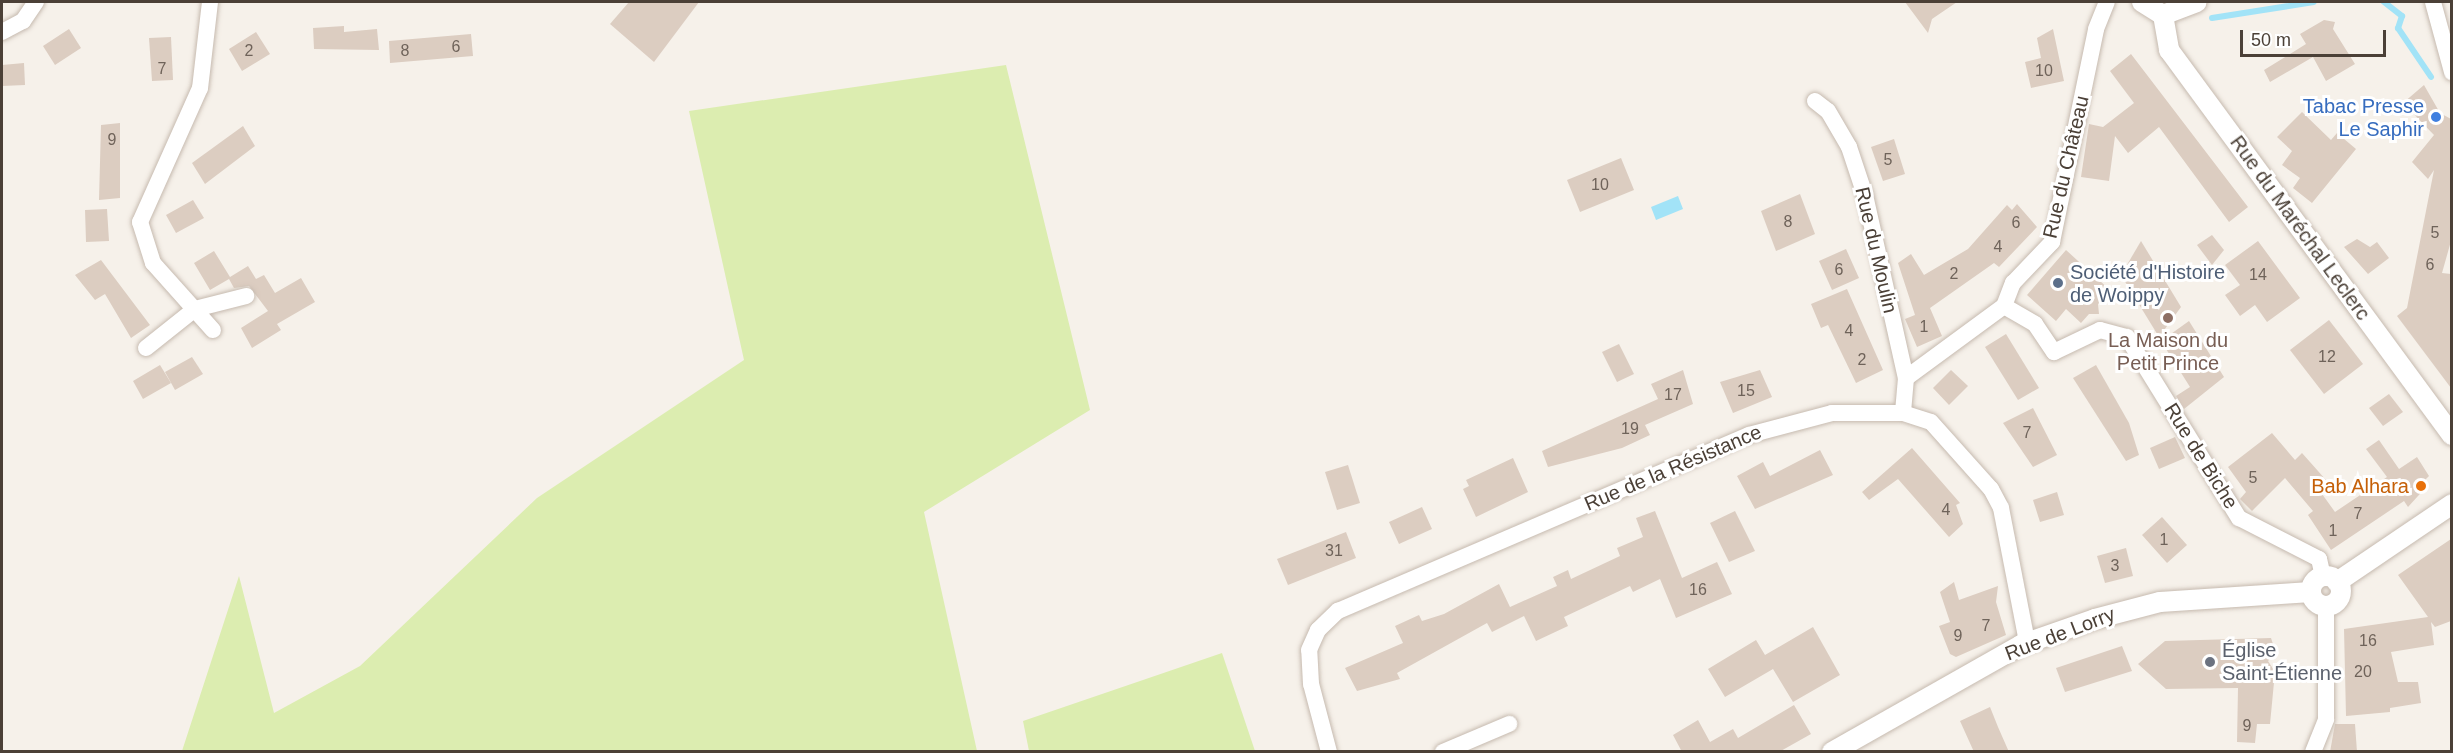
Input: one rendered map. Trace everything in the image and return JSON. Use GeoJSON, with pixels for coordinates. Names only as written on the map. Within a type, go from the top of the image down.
{"type":"FeatureCollection","features":[{"type":"Feature","properties":{"kind":"street"},"geometry":{"type":"LineString","coordinates":[[2,32],[24,21],[36,2]]}},
{"type":"Feature","properties":{"kind":"street"},"geometry":{"type":"LineString","coordinates":[[210,2],[200,88],[143,203],[140,222],[153,262],[213,330]]}},
{"type":"Feature","properties":{"kind":"street","name":"Rue du Château"},"geometry":{"type":"LineString","coordinates":[[1906,378],[2004,306],[2013,283],[2052,242],[2096,29],[2107,2]]}},
{"type":"Feature","properties":{"kind":"street"},"geometry":{"type":"LineString","coordinates":[[2142,2],[2163,15],[2197,2]]}},
{"type":"Feature","properties":{"kind":"street"},"geometry":{"type":"LineString","coordinates":[[2428,5],[2451,72]]}},
{"type":"Feature","properties":{"kind":"street","name":"Rue du Maréchal Leclerc"},"geometry":{"type":"LineString","coordinates":[[2163,15],[2169,50],[2451,435]]}},
{"type":"Feature","properties":{"kind":"street","name":"Rue du Moulin"},"geometry":{"type":"LineString","coordinates":[[1815,101],[1828,111],[1853,157],[1906,378],[1903,412]]}},
{"type":"Feature","properties":{"kind":"street"},"geometry":{"type":"LineString","coordinates":[[146,348],[195,309],[246,296]]}},
{"type":"Feature","properties":{"kind":"street","name":"Rue de Biche"},"geometry":{"type":"LineString","coordinates":[[2004,306],[2035,324],[2054,352],[2100,330],[2127,337],[2239,518],[2319,559],[2330,579]]}},
{"type":"Feature","properties":{"kind":"street","name":"Rue de la Résistance"},"geometry":{"type":"LineString","coordinates":[[1329,752],[1311,684],[1309,650],[1318,630],[1338,611],[1749,435],[1832,414],[1903,412],[1930,422],[1991,489],[2001,508],[2027,642]]}},
{"type":"Feature","properties":{"kind":"street"},"geometry":{"type":"LineString","coordinates":[[2313,752],[2326,719],[2318,599],[2330,579],[2451,504]]}},
{"type":"Feature","properties":{"kind":"street"},"geometry":{"type":"LineString","coordinates":[[2318,599],[2340,595],[2330,579]]}},
{"type":"Feature","properties":{"kind":"street","name":"Rue de Lorry"},"geometry":{"type":"LineString","coordinates":[[1832,752],[2027,642],[2160,602],[2318,599]]}},
{"type":"Feature","properties":{"kind":"street"},"geometry":{"type":"LineString","coordinates":[[1443,752],[1509,724]]}},
{"type":"Feature","properties":{"kind":"green space"},"geometry":{"type":"Polygon","coordinates":[[[1006,65],[1090,410],[924,512],[977,751],[182,751],[239,576],[274,713],[360,666],[537,498],[744,360],[689,111],[1006,65]]]}},
{"type":"Feature","properties":{"kind":"green space"},"geometry":{"type":"Polygon","coordinates":[[[1222,653],[1255,751],[1029,751],[1023,721],[1222,653]]]}},
{"type":"Feature","properties":{"kind":"water"},"geometry":{"type":"Polygon","coordinates":[[[1678,196],[1683,209],[1656,220],[1651,207],[1678,196]]]}},
{"type":"Feature","properties":{"kind":"building"},"geometry":{"type":"Polygon","coordinates":[[[629,2],[699,2],[654,62],[610,24],[629,2]]]}},
{"type":"Feature","properties":{"kind":"building"},"geometry":{"type":"Polygon","coordinates":[[[1905,2],[1957,2],[1932,19],[1928,33],[1905,2]]]}},
{"type":"Feature","properties":{"kind":"building"},"geometry":{"type":"Polygon","coordinates":[[[2324,20],[2335,22],[2333,29],[2355,64],[2326,81],[2313,57],[2270,82],[2264,70],[2306,44],[2300,34],[2324,20]]]}},
{"type":"Feature","properties":{"kind":"building"},"geometry":{"type":"Polygon","coordinates":[[[344,26],[344,32],[377,29],[379,50],[314,49],[313,28],[344,26]]]}},
{"type":"Feature","properties":{"kind":"building"},"geometry":{"type":"Polygon","coordinates":[[[69,29],[81,48],[55,65],[43,46],[69,29]]]}},
{"type":"Feature","properties":{"kind":"building"},"geometry":{"type":"Polygon","coordinates":[[[2053,29],[2064,81],[2031,88],[2025,62],[2041,58],[2037,38],[2053,29]]]}},
{"type":"Feature","properties":{"kind":"building"},"geometry":{"type":"Polygon","coordinates":[[[256,32],[270,54],[242,71],[229,49],[256,32]]]}},
{"type":"Feature","properties":{"kind":"building"},"geometry":{"type":"Polygon","coordinates":[[[471,34],[473,56],[390,63],[389,41],[471,34]]]}},
{"type":"Feature","properties":{"kind":"building"},"geometry":{"type":"Polygon","coordinates":[[[171,37],[173,80],[152,81],[149,38],[171,37]]]}},
{"type":"Feature","properties":{"kind":"building"},"geometry":{"type":"Polygon","coordinates":[[[2131,54],[2248,207],[2229,222],[2159,127],[2128,153],[2115,136],[2109,181],[2081,177],[2089,124],[2103,127],[2134,103],[2110,71],[2131,54]]]}},
{"type":"Feature","properties":{"kind":"building"},"geometry":{"type":"Polygon","coordinates":[[[24,63],[25,85],[2,86],[2,65],[24,63]]]}},
{"type":"Feature","properties":{"kind":"building"},"geometry":{"type":"Polygon","coordinates":[[[2424,85],[2440,113],[2451,119],[2451,241],[2442,273],[2451,274],[2451,388],[2397,316],[2407,308],[2434,170],[2428,179],[2412,162],[2434,135],[2403,103],[2424,85]]]}},
{"type":"Feature","properties":{"kind":"building"},"geometry":{"type":"Polygon","coordinates":[[[2302,112],[2331,140],[2337,133],[2356,149],[2312,203],[2293,188],[2300,178],[2282,165],[2292,151],[2277,137],[2302,112]]]}},
{"type":"Feature","properties":{"kind":"building"},"geometry":{"type":"Polygon","coordinates":[[[120,123],[120,198],[99,200],[101,125],[120,123]]]}},
{"type":"Feature","properties":{"kind":"building"},"geometry":{"type":"Polygon","coordinates":[[[243,126],[255,146],[205,184],[192,163],[243,126]]]}},
{"type":"Feature","properties":{"kind":"building"},"geometry":{"type":"Polygon","coordinates":[[[1894,139],[1905,174],[1883,181],[1871,147],[1894,139]]]}},
{"type":"Feature","properties":{"kind":"building"},"geometry":{"type":"Polygon","coordinates":[[[1621,158],[1634,190],[1580,212],[1567,180],[1621,158]]]}},
{"type":"Feature","properties":{"kind":"building"},"geometry":{"type":"Polygon","coordinates":[[[1800,194],[1815,234],[1776,251],[1761,211],[1800,194]]]}},
{"type":"Feature","properties":{"kind":"building"},"geometry":{"type":"Polygon","coordinates":[[[193,200],[204,218],[176,233],[166,215],[193,200]]]}},
{"type":"Feature","properties":{"kind":"building"},"geometry":{"type":"Polygon","coordinates":[[[2017,204],[2037,227],[1999,267],[1994,263],[1930,308],[1942,336],[1917,347],[1905,319],[1915,315],[1898,263],[1911,254],[1924,275],[1968,249],[2007,205],[2012,210],[2017,204]]]}},
{"type":"Feature","properties":{"kind":"building"},"geometry":{"type":"Polygon","coordinates":[[[107,209],[109,241],[86,242],[85,210],[107,209]]]}},
{"type":"Feature","properties":{"kind":"building"},"geometry":{"type":"Polygon","coordinates":[[[2212,235],[2224,250],[2212,265],[2197,245],[2212,235]]]}},
{"type":"Feature","properties":{"kind":"building"},"geometry":{"type":"Polygon","coordinates":[[[2357,239],[2370,247],[2377,242],[2389,258],[2368,274],[2344,247],[2357,239]]]}},
{"type":"Feature","properties":{"kind":"building"},"geometry":{"type":"Polygon","coordinates":[[[2141,241],[2181,307],[2159,337],[2121,275],[2141,241]]]}},
{"type":"Feature","properties":{"kind":"building"},"geometry":{"type":"Polygon","coordinates":[[[2258,241],[2300,298],[2267,322],[2255,305],[2240,316],[2225,295],[2240,285],[2225,265],[2258,241]]]}},
{"type":"Feature","properties":{"kind":"building"},"geometry":{"type":"Polygon","coordinates":[[[1846,249],[1859,278],[1832,290],[1819,261],[1846,249]]]}},
{"type":"Feature","properties":{"kind":"building"},"geometry":{"type":"Polygon","coordinates":[[[2066,250],[2111,291],[2098,304],[2099,314],[2089,314],[2081,323],[2066,309],[2056,321],[2027,295],[2066,250]]]}},
{"type":"Feature","properties":{"kind":"building"},"geometry":{"type":"Polygon","coordinates":[[[214,251],[230,277],[248,266],[256,279],[264,275],[275,293],[301,278],[315,302],[277,324],[281,330],[252,348],[241,328],[268,311],[249,286],[234,288],[229,279],[210,290],[194,263],[214,251]]]}},
{"type":"Feature","properties":{"kind":"building"},"geometry":{"type":"Polygon","coordinates":[[[101,260],[150,325],[131,338],[105,294],[95,300],[75,275],[101,260]]]}},
{"type":"Feature","properties":{"kind":"building"},"geometry":{"type":"Polygon","coordinates":[[[1847,289],[1883,370],[1856,383],[1828,325],[1821,328],[1811,304],[1847,289]]]}},
{"type":"Feature","properties":{"kind":"building"},"geometry":{"type":"Polygon","coordinates":[[[2329,320],[2363,364],[2324,394],[2290,350],[2329,320]]]}},
{"type":"Feature","properties":{"kind":"building"},"geometry":{"type":"Polygon","coordinates":[[[2189,321],[2224,377],[2184,409],[2176,396],[2190,387],[2161,341],[2189,321]]]}},
{"type":"Feature","properties":{"kind":"building"},"geometry":{"type":"Polygon","coordinates":[[[2006,334],[2039,388],[2018,400],[1985,347],[2006,334]]]}},
{"type":"Feature","properties":{"kind":"building"},"geometry":{"type":"Polygon","coordinates":[[[1619,344],[1634,374],[1617,382],[1602,352],[1619,344]]]}},
{"type":"Feature","properties":{"kind":"building"},"geometry":{"type":"Polygon","coordinates":[[[192,357],[203,374],[175,390],[165,372],[192,357]]]}},
{"type":"Feature","properties":{"kind":"building"},"geometry":{"type":"Polygon","coordinates":[[[160,365],[171,383],[143,399],[133,381],[160,365]]]}},
{"type":"Feature","properties":{"kind":"building"},"geometry":{"type":"Polygon","coordinates":[[[2096,365],[2129,423],[2139,455],[2126,461],[2073,378],[2096,365]]]}},
{"type":"Feature","properties":{"kind":"building"},"geometry":{"type":"Polygon","coordinates":[[[1683,370],[1693,404],[1645,425],[1650,435],[1622,448],[1548,467],[1542,451],[1658,399],[1651,384],[1683,370]]]}},
{"type":"Feature","properties":{"kind":"building"},"geometry":{"type":"Polygon","coordinates":[[[1760,370],[1772,397],[1733,413],[1720,382],[1760,370]]]}},
{"type":"Feature","properties":{"kind":"building"},"geometry":{"type":"Polygon","coordinates":[[[1951,370],[1968,386],[1949,405],[1933,388],[1951,370]]]}},
{"type":"Feature","properties":{"kind":"building"},"geometry":{"type":"Polygon","coordinates":[[[2389,394],[2403,412],[2383,426],[2369,408],[2389,394]]]}},
{"type":"Feature","properties":{"kind":"building"},"geometry":{"type":"Polygon","coordinates":[[[2033,408],[2057,455],[2033,467],[2003,423],[2033,408]]]}},
{"type":"Feature","properties":{"kind":"building"},"geometry":{"type":"Polygon","coordinates":[[[2272,433],[2295,460],[2302,453],[2326,480],[2317,487],[2335,512],[2387,477],[2366,449],[2379,440],[2399,469],[2417,457],[2429,476],[2425,480],[2428,485],[2408,507],[2404,501],[2331,550],[2308,515],[2313,511],[2285,478],[2252,511],[2240,499],[2246,492],[2228,467],[2272,433]]]}},
{"type":"Feature","properties":{"kind":"building"},"geometry":{"type":"Polygon","coordinates":[[[2175,437],[2185,458],[2159,469],[2150,448],[2175,437]]]}},
{"type":"Feature","properties":{"kind":"building"},"geometry":{"type":"Polygon","coordinates":[[[1912,448],[1960,503],[1956,505],[1963,524],[1949,537],[1898,479],[1869,500],[1862,492],[1912,448]]]}},
{"type":"Feature","properties":{"kind":"building"},"geometry":{"type":"Polygon","coordinates":[[[1820,450],[1833,475],[1755,509],[1737,476],[1763,462],[1770,476],[1820,450]]]}},
{"type":"Feature","properties":{"kind":"building"},"geometry":{"type":"Polygon","coordinates":[[[1513,458],[1528,492],[1476,517],[1463,489],[1469,486],[1466,480],[1513,458]]]}},
{"type":"Feature","properties":{"kind":"building"},"geometry":{"type":"Polygon","coordinates":[[[1348,465],[1360,503],[1337,510],[1325,472],[1348,465]]]}},
{"type":"Feature","properties":{"kind":"building"},"geometry":{"type":"Polygon","coordinates":[[[2057,492],[2064,515],[2040,522],[2033,500],[2057,492]]]}},
{"type":"Feature","properties":{"kind":"building"},"geometry":{"type":"Polygon","coordinates":[[[1422,507],[1432,529],[1399,544],[1389,522],[1422,507]]]}},
{"type":"Feature","properties":{"kind":"building"},"geometry":{"type":"Polygon","coordinates":[[[1655,511],[1682,578],[1717,562],[1732,594],[1676,618],[1660,579],[1633,592],[1630,586],[1564,617],[1568,626],[1536,641],[1524,616],[1492,632],[1487,623],[1397,673],[1400,679],[1357,691],[1345,668],[1403,643],[1395,626],[1419,615],[1422,621],[1444,614],[1499,584],[1510,607],[1557,586],[1553,577],[1568,570],[1571,579],[1620,556],[1617,548],[1643,537],[1636,518],[1655,511]]]}},
{"type":"Feature","properties":{"kind":"building"},"geometry":{"type":"Polygon","coordinates":[[[1735,511],[1755,551],[1729,562],[1710,523],[1735,511]]]}},
{"type":"Feature","properties":{"kind":"building"},"geometry":{"type":"Polygon","coordinates":[[[2162,517],[2187,545],[2167,563],[2142,535],[2162,517]]]}},
{"type":"Feature","properties":{"kind":"building"},"geometry":{"type":"Polygon","coordinates":[[[1346,532],[1356,558],[1288,585],[1277,559],[1346,532]]]}},
{"type":"Feature","properties":{"kind":"building"},"geometry":{"type":"Polygon","coordinates":[[[2451,539],[2451,621],[2435,627],[2431,622],[2434,645],[2391,652],[2398,682],[2418,682],[2421,703],[2390,708],[2390,712],[2346,716],[2344,629],[2428,617],[2398,575],[2451,539]]]}},
{"type":"Feature","properties":{"kind":"building"},"geometry":{"type":"Polygon","coordinates":[[[2126,548],[2133,576],[2105,583],[2097,556],[2126,548]]]}},
{"type":"Feature","properties":{"kind":"building"},"geometry":{"type":"Polygon","coordinates":[[[1954,582],[1959,600],[1998,586],[1996,602],[2006,635],[1956,657],[1950,654],[1939,626],[1950,622],[1940,592],[1954,582]]]}},
{"type":"Feature","properties":{"kind":"building"},"geometry":{"type":"Polygon","coordinates":[[[1813,627],[1840,675],[1793,702],[1773,669],[1725,697],[1708,669],[1756,640],[1765,655],[1813,627]]]}},
{"type":"Feature","properties":{"kind":"building","name":"Église Saint-Étienne"},"geometry":{"type":"Polygon","coordinates":[[[2271,638],[2276,653],[2268,661],[2275,672],[2270,724],[2257,724],[2255,743],[2237,742],[2238,688],[2166,689],[2138,664],[2165,641],[2271,638]]]}},
{"type":"Feature","properties":{"kind":"building"},"geometry":{"type":"Polygon","coordinates":[[[2122,646],[2132,671],[2065,692],[2056,668],[2122,646]]]}},
{"type":"Feature","properties":{"kind":"building"},"geometry":{"type":"Polygon","coordinates":[[[1794,705],[1811,734],[1779,752],[1682,752],[1673,735],[1698,720],[1710,742],[1733,729],[1738,738],[1794,705]]]}},
{"type":"Feature","properties":{"kind":"building"},"geometry":{"type":"Polygon","coordinates":[[[1990,707],[2009,752],[1974,752],[1960,721],[1990,707]]]}},
{"type":"Feature","properties":{"kind":"building"},"geometry":{"type":"Polygon","coordinates":[[[2335,724],[2355,724],[2357,752],[2330,752],[2335,724]]]}},
{"type":"Feature","properties":{"kind":"waterway"},"geometry":{"type":"LineString","coordinates":[[2212,18],[2314,2]]}},
{"type":"Feature","properties":{"kind":"waterway"},"geometry":{"type":"LineString","coordinates":[[2384,2],[2402,16],[2398,28],[2431,77]]}},
{"type":"Feature","properties":{"kind":"place","name":"Tabac Presse Le Saphir"},"geometry":{"type":"Point","coordinates":[2436,117]}},
{"type":"Feature","properties":{"kind":"place","name":"Société d'Histoire de Woippy"},"geometry":{"type":"Point","coordinates":[2058,283]}},
{"type":"Feature","properties":{"kind":"place","name":"La Maison du Petit Prince"},"geometry":{"type":"Point","coordinates":[2168,318]}},
{"type":"Feature","properties":{"kind":"place","name":"Bab Alhara"},"geometry":{"type":"Point","coordinates":[2421,486]}},
{"type":"Feature","properties":{"kind":"place","name":"Église Saint-Étienne"},"geometry":{"type":"Point","coordinates":[2210,662]}}]}
